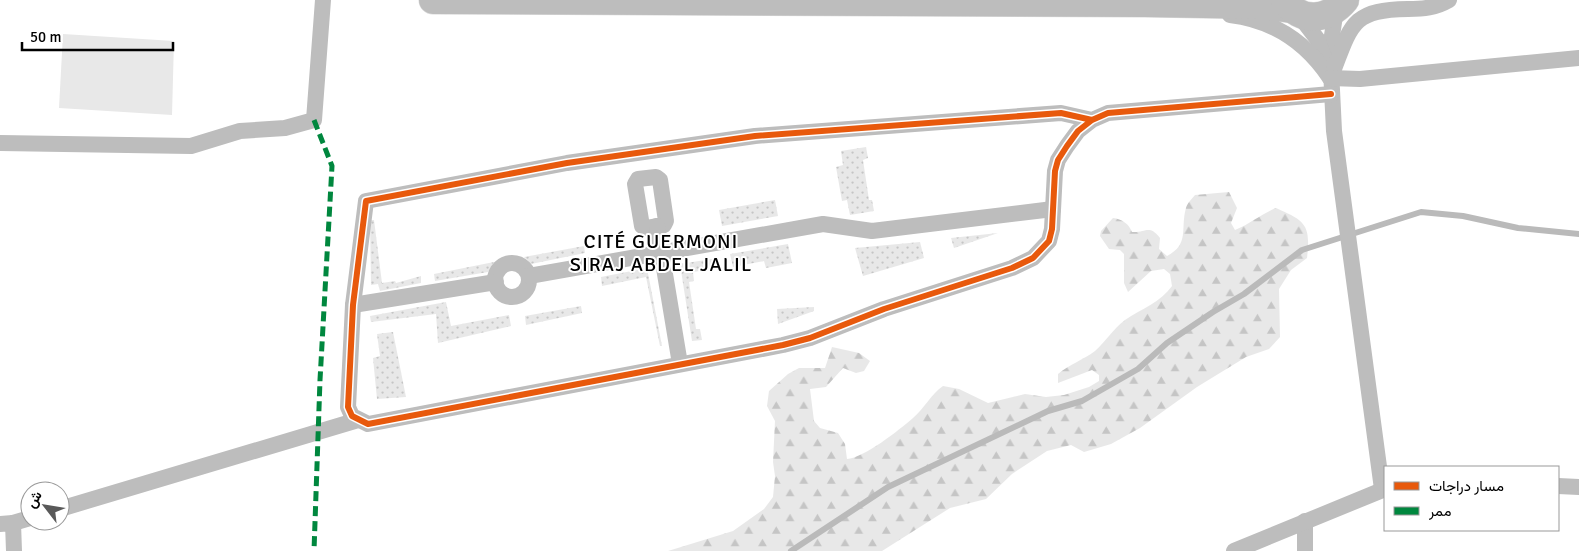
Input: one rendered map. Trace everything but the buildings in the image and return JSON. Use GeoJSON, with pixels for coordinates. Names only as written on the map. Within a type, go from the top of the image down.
{"type":"FeatureCollection","features":[{"type":"Feature","properties":{"kind":"highway"},"geometry":{"type":"LineString","coordinates":[[433,0],[1246,4],[1292,7],[1317,17],[1345,4]]}},
{"type":"Feature","properties":{"kind":"street"},"geometry":{"type":"LineString","coordinates":[[0,143],[191,146],[240,131],[285,128],[314,120],[323,0]]}},
{"type":"Feature","properties":{"kind":"street"},"geometry":{"type":"LineString","coordinates":[[1331,86],[1349,34],[1365,14],[1381,10],[1428,9],[1449,0]]}},
{"type":"Feature","properties":{"kind":"street"},"geometry":{"type":"LineString","coordinates":[[1081,3],[1095,12],[1252,18],[1275,27],[1294,38],[1320,63],[1331,86]]}},
{"type":"Feature","properties":{"kind":"street"},"geometry":{"type":"LineString","coordinates":[[1234,551],[1384,489],[1334,131],[1330,49],[1345,4]]}},
{"type":"Feature","properties":{"kind":"street"},"geometry":{"type":"LineString","coordinates":[[1292,7],[1318,40],[1331,86]]}},
{"type":"Feature","properties":{"kind":"street"},"geometry":{"type":"LineString","coordinates":[[1092,120],[1061,112],[755,136],[566,163],[366,202],[353,305],[348,408],[352,416],[368,424],[810,338],[884,309],[1012,268],[1033,258],[1049,241],[1053,183],[1058,160],[1078,131],[1092,120],[1108,113],[1331,86],[1360,79],[1579,58]]}},
{"type":"Feature","properties":{"kind":"street"},"geometry":{"type":"LineString","coordinates":[[528,276],[823,224],[872,232],[1052,210]]}},
{"type":"Feature","properties":{"kind":"street"},"geometry":{"type":"LineString","coordinates":[[657,226],[680,364]]}},
{"type":"Feature","properties":{"kind":"street"},"geometry":{"type":"LineString","coordinates":[[508,264],[522,266],[528,276],[529,283],[525,290],[516,296],[501,292],[496,282],[498,271],[508,264]]}},
{"type":"Feature","properties":{"kind":"street"},"geometry":{"type":"LineString","coordinates":[[353,305],[496,282]]}},
{"type":"Feature","properties":{"kind":"street"},"geometry":{"type":"LineString","coordinates":[[70,506],[358,420]]}},
{"type":"Feature","properties":{"kind":"street"},"geometry":{"type":"LineString","coordinates":[[1559,486],[1579,487]]}},
{"type":"Feature","properties":{"kind":"street"},"geometry":{"type":"LineString","coordinates":[[14,551],[6,524],[20,520]]}},
{"type":"Feature","properties":{"kind":"street"},"geometry":{"type":"LineString","coordinates":[[1305,521],[1305,551]]}},
{"type":"Feature","properties":{"kind":"green space"},"geometry":{"type":"Polygon","coordinates":[[[63,34],[174,41],[172,115],[59,108],[63,34]]]}},
{"type":"Feature","properties":{"kind":"green space"},"geometry":{"type":"Polygon","coordinates":[[[866,147],[868,158],[863,160],[869,200],[872,200],[874,211],[850,215],[847,200],[842,201],[836,167],[843,165],[841,151],[866,147]]]}},
{"type":"Feature","properties":{"kind":"green space"},"geometry":{"type":"Polygon","coordinates":[[[1229,192],[1237,208],[1231,223],[1235,230],[1276,208],[1300,221],[1307,231],[1307,258],[1291,270],[1279,289],[1280,337],[1269,349],[1246,357],[1197,387],[1140,428],[1111,444],[1084,452],[1071,445],[1047,451],[1012,474],[986,499],[950,508],[882,551],[668,551],[733,531],[764,509],[773,497],[775,476],[773,462],[775,421],[767,406],[769,391],[788,374],[799,368],[825,368],[832,347],[859,353],[870,361],[864,371],[856,373],[843,368],[826,387],[810,389],[814,421],[820,428],[838,433],[845,444],[847,459],[863,454],[890,436],[917,414],[943,386],[959,389],[988,403],[1025,394],[1046,397],[1064,395],[1089,387],[1099,381],[1099,375],[1092,370],[1058,383],[1058,374],[1095,351],[1121,324],[1157,301],[1172,286],[1170,274],[1164,269],[1151,271],[1128,292],[1124,283],[1124,254],[1120,250],[1109,249],[1100,236],[1101,231],[1113,218],[1125,222],[1132,232],[1153,231],[1160,238],[1159,249],[1167,256],[1182,241],[1186,208],[1195,195],[1229,192]]]}},
{"type":"Feature","properties":{"kind":"green space"},"geometry":{"type":"Polygon","coordinates":[[[775,200],[778,216],[722,226],[719,210],[775,200]]]}},
{"type":"Feature","properties":{"kind":"green space"},"geometry":{"type":"Polygon","coordinates":[[[370,220],[374,220],[382,283],[395,281],[396,283],[421,276],[421,283],[380,291],[378,284],[371,285],[370,220]]]}},
{"type":"Feature","properties":{"kind":"green space"},"geometry":{"type":"Polygon","coordinates":[[[998,233],[954,248],[951,238],[998,233]]]}},
{"type":"Feature","properties":{"kind":"green space"},"geometry":{"type":"Polygon","coordinates":[[[920,242],[924,258],[863,276],[855,248],[920,242]]]}},
{"type":"Feature","properties":{"kind":"green space"},"geometry":{"type":"Polygon","coordinates":[[[788,244],[792,263],[766,268],[764,261],[733,267],[730,254],[788,244]]]}},
{"type":"Feature","properties":{"kind":"green space"},"geometry":{"type":"Polygon","coordinates":[[[584,246],[585,253],[531,264],[524,257],[584,246]]]}},
{"type":"Feature","properties":{"kind":"green space"},"geometry":{"type":"Polygon","coordinates":[[[718,258],[719,268],[693,272],[694,281],[689,282],[696,329],[700,329],[702,340],[692,341],[680,264],[718,258]]]}},
{"type":"Feature","properties":{"kind":"green space"},"geometry":{"type":"Polygon","coordinates":[[[494,262],[488,272],[435,281],[434,274],[494,262]]]}},
{"type":"Feature","properties":{"kind":"green space"},"geometry":{"type":"Polygon","coordinates":[[[647,268],[662,346],[660,346],[646,277],[602,286],[601,277],[647,268]]]}},
{"type":"Feature","properties":{"kind":"green space"},"geometry":{"type":"Polygon","coordinates":[[[446,302],[451,326],[509,315],[511,326],[438,343],[436,314],[371,322],[370,316],[446,302]]]}},
{"type":"Feature","properties":{"kind":"green space"},"geometry":{"type":"Polygon","coordinates":[[[581,306],[582,313],[526,325],[525,316],[581,306]]]}},
{"type":"Feature","properties":{"kind":"green space"},"geometry":{"type":"Polygon","coordinates":[[[814,307],[814,311],[778,324],[777,309],[814,307]]]}},
{"type":"Feature","properties":{"kind":"green space"},"geometry":{"type":"Polygon","coordinates":[[[393,332],[406,397],[377,399],[373,358],[380,356],[377,334],[393,332]]]}},
{"type":"Feature","properties":{"kind":"waterway"},"geometry":{"type":"LineString","coordinates":[[791,551],[888,487],[1048,411],[1082,401],[1138,369],[1167,343],[1244,294],[1302,250],[1421,212],[1463,216],[1518,228],[1579,234]]}},
{"type":"Feature","properties":{"kind":"marked path"},"geometry":{"type":"LineString","coordinates":[[314,120],[332,166],[320,380],[314,551]]}},
{"type":"Feature","properties":{"kind":"cycle path"},"geometry":{"type":"LineString","coordinates":[[1092,120],[1061,113],[755,136],[567,163],[366,201],[353,305],[348,407],[352,416],[368,424],[783,345],[810,338],[884,309],[1012,268],[1033,258],[1049,241],[1052,229],[1055,171],[1058,160],[1078,131],[1092,120],[1108,113],[1331,94]]}},
{"type":"Feature","properties":{"kind":"district","name":"CITÉ GUERMONI SIRAJ ABDEL JALIL"},"geometry":{"type":"Point","coordinates":[661,252]}}]}
